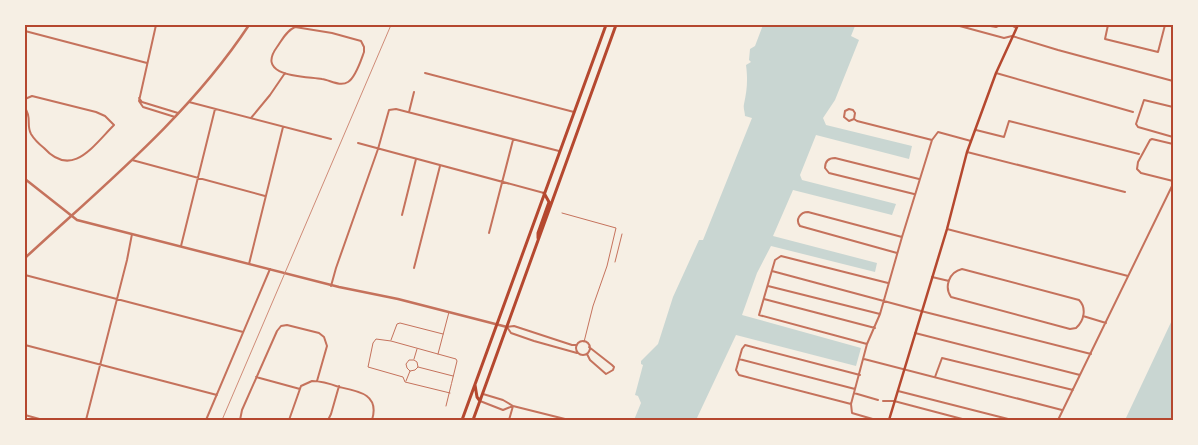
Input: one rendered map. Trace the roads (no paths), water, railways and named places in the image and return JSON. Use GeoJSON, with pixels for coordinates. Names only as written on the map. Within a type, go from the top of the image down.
{"type":"FeatureCollection","features":[{"type":"Feature","properties":{"kind":"main road"},"geometry":{"type":"LineString","coordinates":[[462,420],[606,25]]}},
{"type":"Feature","properties":{"kind":"main road"},"geometry":{"type":"LineString","coordinates":[[473,420],[616,25]]}},
{"type":"Feature","properties":{"kind":"main road"},"geometry":{"type":"LineString","coordinates":[[889,420],[947,229],[971,141],[996,73],[1017,27]]}},
{"type":"Feature","properties":{"kind":"main road"},"geometry":{"type":"LineString","coordinates":[[547,185],[555,194]]}},
{"type":"Feature","properties":{"kind":"main road"},"geometry":{"type":"LineString","coordinates":[[537,244],[538,233],[549,202],[544,194]]}},
{"type":"Feature","properties":{"kind":"main road"},"geometry":{"type":"LineString","coordinates":[[475,384],[477,397],[480,401]]}},
{"type":"Feature","properties":{"kind":"street"},"geometry":{"type":"LineString","coordinates":[[156,25],[139,104],[175,117]]}},
{"type":"Feature","properties":{"kind":"street"},"geometry":{"type":"LineString","coordinates":[[25,258],[132,160],[179,113],[249,25]]}},
{"type":"Feature","properties":{"kind":"street"},"geometry":{"type":"LineString","coordinates":[[956,25],[1004,38],[1012,36],[1173,81]]}},
{"type":"Feature","properties":{"kind":"street"},"geometry":{"type":"LineString","coordinates":[[985,25],[996,27],[1000,25]]}},
{"type":"Feature","properties":{"kind":"street"},"geometry":{"type":"LineString","coordinates":[[1011,25],[1017,27]]}},
{"type":"Feature","properties":{"kind":"street"},"geometry":{"type":"LineString","coordinates":[[1108,25],[1105,39],[1158,52],[1165,25]]}},
{"type":"Feature","properties":{"kind":"street"},"geometry":{"type":"LineString","coordinates":[[295,27],[332,33],[359,40],[363,44],[364,52],[353,78],[345,84],[304,78],[285,72],[274,68],[271,56],[289,30],[295,27]]}},
{"type":"Feature","properties":{"kind":"street"},"geometry":{"type":"LineString","coordinates":[[25,31],[147,63]]}},
{"type":"Feature","properties":{"kind":"street"},"geometry":{"type":"LineString","coordinates":[[251,118],[270,96],[285,72]]}},
{"type":"Feature","properties":{"kind":"street"},"geometry":{"type":"LineString","coordinates":[[425,73],[574,112]]}},
{"type":"Feature","properties":{"kind":"street"},"geometry":{"type":"LineString","coordinates":[[996,73],[1133,112]]}},
{"type":"Feature","properties":{"kind":"street"},"geometry":{"type":"LineString","coordinates":[[409,113],[414,92]]}},
{"type":"Feature","properties":{"kind":"street"},"geometry":{"type":"LineString","coordinates":[[25,99],[32,96],[96,112],[105,116],[114,126],[79,158],[71,161],[62,161],[51,156],[31,134],[29,128],[30,117],[25,108]]}},
{"type":"Feature","properties":{"kind":"street"},"geometry":{"type":"LineString","coordinates":[[139,98],[142,102],[179,113]]}},
{"type":"Feature","properties":{"kind":"street"},"geometry":{"type":"LineString","coordinates":[[1173,108],[1144,100],[1136,124],[1138,127],[1173,137]]}},
{"type":"Feature","properties":{"kind":"street"},"geometry":{"type":"LineString","coordinates":[[189,102],[331,139]]}},
{"type":"Feature","properties":{"kind":"street"},"geometry":{"type":"LineString","coordinates":[[181,246],[215,109]]}},
{"type":"Feature","properties":{"kind":"street"},"geometry":{"type":"LineString","coordinates":[[331,286],[378,149],[389,110],[396,109],[560,152]]}},
{"type":"Feature","properties":{"kind":"street"},"geometry":{"type":"LineString","coordinates":[[854,119],[855,113],[853,110],[845,111],[845,118],[851,121],[854,119],[932,140]]}},
{"type":"Feature","properties":{"kind":"street"},"geometry":{"type":"LineString","coordinates":[[976,130],[1004,137],[1009,121],[1139,154]]}},
{"type":"Feature","properties":{"kind":"street"},"geometry":{"type":"LineString","coordinates":[[249,264],[283,127]]}},
{"type":"Feature","properties":{"kind":"street"},"geometry":{"type":"LineString","coordinates":[[876,420],[852,413],[851,404],[867,344],[880,314],[914,194],[932,140],[938,132],[971,141]]}},
{"type":"Feature","properties":{"kind":"street"},"geometry":{"type":"LineString","coordinates":[[488,233],[513,140]]}},
{"type":"Feature","properties":{"kind":"street"},"geometry":{"type":"LineString","coordinates":[[1058,420],[1173,182],[1141,173],[1137,169],[1138,162],[1150,140],[1173,144]]}},
{"type":"Feature","properties":{"kind":"street"},"geometry":{"type":"LineString","coordinates":[[358,143],[544,194]]}},
{"type":"Feature","properties":{"kind":"street"},"geometry":{"type":"LineString","coordinates":[[968,152],[1125,192]]}},
{"type":"Feature","properties":{"kind":"street"},"geometry":{"type":"LineString","coordinates":[[914,194],[832,174],[827,171],[825,164],[829,159],[835,158],[919,179]]}},
{"type":"Feature","properties":{"kind":"street"},"geometry":{"type":"LineString","coordinates":[[402,215],[416,159]]}},
{"type":"Feature","properties":{"kind":"street"},"geometry":{"type":"LineString","coordinates":[[132,160],[266,196]]}},
{"type":"Feature","properties":{"kind":"street"},"geometry":{"type":"LineString","coordinates":[[414,268],[440,166]]}},
{"type":"Feature","properties":{"kind":"street"},"geometry":{"type":"LineString","coordinates":[[25,179],[78,220],[331,286],[398,299],[507,327],[514,326],[563,342],[577,345],[584,342],[590,347],[614,367],[613,370],[606,374],[590,360],[587,354],[590,347]]}},
{"type":"Feature","properties":{"kind":"street"},"geometry":{"type":"LineString","coordinates":[[897,253],[799,225],[798,218],[800,215],[808,212],[902,237]]}},
{"type":"Feature","properties":{"kind":"street"},"geometry":{"type":"LineString","coordinates":[[947,229],[1128,276]]}},
{"type":"Feature","properties":{"kind":"street"},"geometry":{"type":"LineString","coordinates":[[86,420],[132,234]]}},
{"type":"Feature","properties":{"kind":"street"},"geometry":{"type":"LineString","coordinates":[[867,344],[759,315],[772,271],[776,260],[781,256],[888,283]]}},
{"type":"Feature","properties":{"kind":"street"},"geometry":{"type":"LineString","coordinates":[[206,420],[270,269]]}},
{"type":"Feature","properties":{"kind":"street"},"geometry":{"type":"LineString","coordinates":[[962,269],[1079,300],[1083,305],[1083,316],[1076,328],[1063,327],[951,297],[949,294],[949,281],[955,271],[962,269]]}},
{"type":"Feature","properties":{"kind":"street"},"geometry":{"type":"LineString","coordinates":[[772,271],[1091,354]]}},
{"type":"Feature","properties":{"kind":"street"},"geometry":{"type":"LineString","coordinates":[[25,275],[242,332]]}},
{"type":"Feature","properties":{"kind":"street"},"geometry":{"type":"LineString","coordinates":[[932,277],[949,281]]}},
{"type":"Feature","properties":{"kind":"street"},"geometry":{"type":"LineString","coordinates":[[768,286],[880,314]]}},
{"type":"Feature","properties":{"kind":"street"},"geometry":{"type":"LineString","coordinates":[[764,300],[875,328]]}},
{"type":"Feature","properties":{"kind":"street"},"geometry":{"type":"LineString","coordinates":[[1083,316],[1106,323]]}},
{"type":"Feature","properties":{"kind":"street"},"geometry":{"type":"LineString","coordinates":[[241,420],[242,410],[256,377],[281,326],[319,333],[326,340],[326,349],[317,381]]}},
{"type":"Feature","properties":{"kind":"street"},"geometry":{"type":"LineString","coordinates":[[507,327],[511,333],[534,341],[583,355],[587,354]]}},
{"type":"Feature","properties":{"kind":"street"},"geometry":{"type":"LineString","coordinates":[[915,333],[1080,375]]}},
{"type":"Feature","properties":{"kind":"street"},"geometry":{"type":"LineString","coordinates":[[25,345],[217,395]]}},
{"type":"Feature","properties":{"kind":"street"},"geometry":{"type":"LineString","coordinates":[[577,345],[577,353]]}},
{"type":"Feature","properties":{"kind":"street"},"geometry":{"type":"LineString","coordinates":[[851,404],[739,375],[736,370],[739,359],[745,345],[860,375]]}},
{"type":"Feature","properties":{"kind":"street"},"geometry":{"type":"LineString","coordinates":[[935,378],[942,358],[1073,390]]}},
{"type":"Feature","properties":{"kind":"street"},"geometry":{"type":"LineString","coordinates":[[739,359],[855,390]]}},
{"type":"Feature","properties":{"kind":"street"},"geometry":{"type":"LineString","coordinates":[[864,359],[1062,410]]}},
{"type":"Feature","properties":{"kind":"street"},"geometry":{"type":"LineString","coordinates":[[256,377],[300,389]]}},
{"type":"Feature","properties":{"kind":"street"},"geometry":{"type":"LineString","coordinates":[[290,420],[300,389],[306,383],[317,381],[362,392],[367,396],[374,408],[372,420]]}},
{"type":"Feature","properties":{"kind":"street"},"geometry":{"type":"LineString","coordinates":[[328,420],[339,386]]}},
{"type":"Feature","properties":{"kind":"street"},"geometry":{"type":"LineString","coordinates":[[898,390],[1012,420]]}},
{"type":"Feature","properties":{"kind":"street"},"geometry":{"type":"LineString","coordinates":[[854,393],[878,400]]}},
{"type":"Feature","properties":{"kind":"street"},"geometry":{"type":"LineString","coordinates":[[482,394],[503,400],[512,406],[567,420]]}},
{"type":"Feature","properties":{"kind":"street"},"geometry":{"type":"LineString","coordinates":[[480,401],[503,410],[512,406]]}},
{"type":"Feature","properties":{"kind":"street"},"geometry":{"type":"LineString","coordinates":[[883,401],[894,401],[966,420]]}},
{"type":"Feature","properties":{"kind":"street"},"geometry":{"type":"LineString","coordinates":[[509,420],[512,406]]}},
{"type":"Feature","properties":{"kind":"street"},"geometry":{"type":"LineString","coordinates":[[25,415],[43,420]]}},
{"type":"Feature","properties":{"kind":"lane"},"geometry":{"type":"LineString","coordinates":[[562,213],[616,228],[607,266],[593,306],[584,342]]}},
{"type":"Feature","properties":{"kind":"lane"},"geometry":{"type":"LineString","coordinates":[[614,262],[622,234]]}},
{"type":"Feature","properties":{"kind":"lane"},"geometry":{"type":"LineString","coordinates":[[438,354],[449,312]]}},
{"type":"Feature","properties":{"kind":"lane"},"geometry":{"type":"LineString","coordinates":[[391,341],[397,324],[400,323],[443,334]]}},
{"type":"Feature","properties":{"kind":"lane"},"geometry":{"type":"LineString","coordinates":[[446,406],[450,393],[458,361],[456,359],[391,341],[376,339],[373,343],[368,367],[403,377],[405,382],[450,393]]}},
{"type":"Feature","properties":{"kind":"lane"},"geometry":{"type":"LineString","coordinates":[[414,360],[417,348]]}},
{"type":"Feature","properties":{"kind":"lane"},"geometry":{"type":"LineString","coordinates":[[410,371],[406,364],[409,360],[414,360]]}},
{"type":"Feature","properties":{"kind":"lane"},"geometry":{"type":"LineString","coordinates":[[414,360],[417,362],[418,367]]}},
{"type":"Feature","properties":{"kind":"lane"},"geometry":{"type":"LineString","coordinates":[[405,382],[410,371],[418,367],[454,376]]}},
{"type":"Feature","properties":{"kind":"railway"},"geometry":{"type":"LineString","coordinates":[[222,420],[391,25]]}}]}
